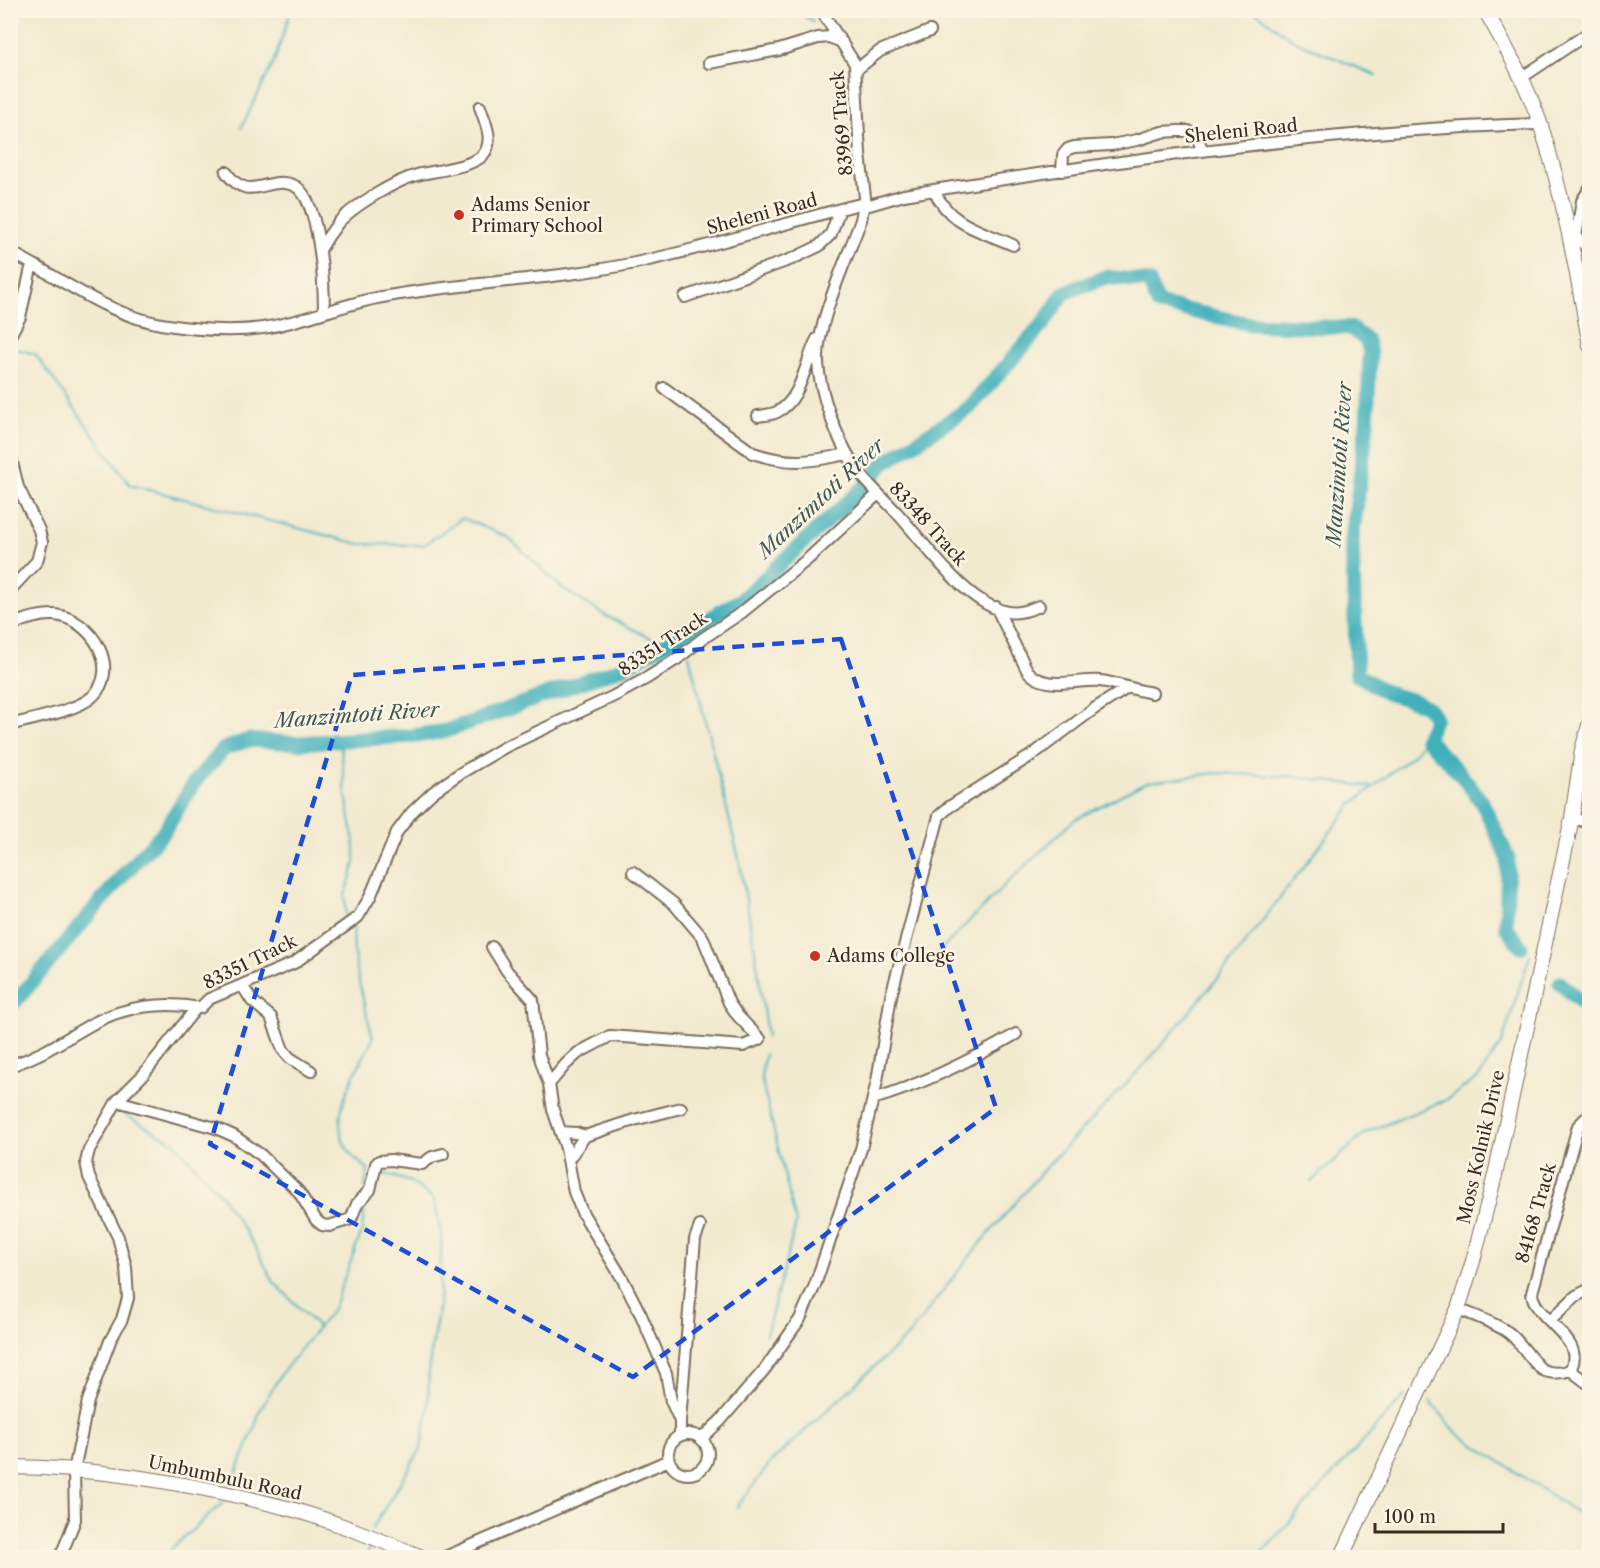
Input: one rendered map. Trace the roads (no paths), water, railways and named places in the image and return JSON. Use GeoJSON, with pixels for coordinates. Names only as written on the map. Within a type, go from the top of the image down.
{"type":"FeatureCollection","features":[{"type":"Feature","properties":{"kind":"main road"},"geometry":{"type":"LineString","coordinates":[[1485,10],[1521,78],[1540,124],[1566,225],[1590,346]]}},
{"type":"Feature","properties":{"kind":"main road","name":"Moss Kolnik Drive"},"geometry":{"type":"LineString","coordinates":[[1341,1557],[1458,1309],[1473,1261],[1495,1175],[1572,818],[1582,750],[1590,722]]}},
{"type":"Feature","properties":{"kind":"main road","name":"Umbumbulu Road"},"geometry":{"type":"LineString","coordinates":[[10,1467],[112,1473],[203,1488],[293,1510],[424,1557]]}},
{"type":"Feature","properties":{"kind":"street","name":"83969 Track"},"geometry":{"type":"LineString","coordinates":[[821,10],[854,60],[865,205]]}},
{"type":"Feature","properties":{"kind":"street"},"geometry":{"type":"LineString","coordinates":[[856,70],[880,51],[930,31]]}},
{"type":"Feature","properties":{"kind":"street"},"geometry":{"type":"LineString","coordinates":[[1521,78],[1590,32]]}},
{"type":"Feature","properties":{"kind":"street"},"geometry":{"type":"LineString","coordinates":[[709,63],[779,50],[818,38],[830,37],[842,42]]}},
{"type":"Feature","properties":{"kind":"street"},"geometry":{"type":"LineString","coordinates":[[320,250],[340,221],[395,183],[414,176],[469,163],[482,156],[488,144],[489,135],[480,107]]}},
{"type":"Feature","properties":{"kind":"street","name":"Sheleni Road"},"geometry":{"type":"LineString","coordinates":[[10,252],[98,302],[122,312],[159,324],[216,330],[245,330],[271,327],[357,302],[413,291],[553,276],[633,263],[693,250],[840,209],[934,190],[1203,151],[1411,130],[1540,124]]}},
{"type":"Feature","properties":{"kind":"street"},"geometry":{"type":"LineString","coordinates":[[1062,171],[1063,155],[1068,149],[1137,140],[1162,132],[1193,133],[1199,139],[1203,151]]}},
{"type":"Feature","properties":{"kind":"street"},"geometry":{"type":"LineString","coordinates":[[226,172],[237,185],[248,189],[293,185],[301,190],[308,199],[320,250],[324,312]]}},
{"type":"Feature","properties":{"kind":"street"},"geometry":{"type":"LineString","coordinates":[[1576,237],[1582,201],[1590,188]]}},
{"type":"Feature","properties":{"kind":"street"},"geometry":{"type":"LineString","coordinates":[[934,190],[942,206],[964,225],[1013,245]]}},
{"type":"Feature","properties":{"kind":"street","name":"83348 Track"},"geometry":{"type":"LineString","coordinates":[[865,205],[821,332],[819,348],[820,382],[847,454],[874,491],[898,513],[963,587],[1008,612],[1019,612],[1039,606]]}},
{"type":"Feature","properties":{"kind":"street"},"geometry":{"type":"LineString","coordinates":[[685,297],[792,259],[819,246],[831,234],[840,209]]}},
{"type":"Feature","properties":{"kind":"street"},"geometry":{"type":"LineString","coordinates":[[1566,225],[1590,251]]}},
{"type":"Feature","properties":{"kind":"street"},"geometry":{"type":"LineString","coordinates":[[10,336],[20,317],[32,264]]}},
{"type":"Feature","properties":{"kind":"street"},"geometry":{"type":"LineString","coordinates":[[758,416],[778,412],[794,394],[802,382],[821,332]]}},
{"type":"Feature","properties":{"kind":"street"},"geometry":{"type":"LineString","coordinates":[[664,388],[735,441],[761,455],[791,462],[847,454]]}},
{"type":"Feature","properties":{"kind":"street"},"geometry":{"type":"LineString","coordinates":[[10,454],[18,487],[39,530],[42,542],[37,561],[32,569],[10,590]]}},
{"type":"Feature","properties":{"kind":"street","name":"83351 Track"},"geometry":{"type":"LineString","coordinates":[[60,1557],[70,1538],[75,1520],[74,1471],[88,1401],[110,1341],[122,1319],[128,1298],[126,1267],[118,1238],[86,1168],[88,1150],[117,1101],[143,1075],[197,1007],[200,1008],[210,999],[294,963],[358,916],[370,897],[397,832],[412,812],[434,792],[459,774],[505,747],[614,696],[677,659],[741,613],[800,565],[874,491]]}},
{"type":"Feature","properties":{"kind":"street"},"geometry":{"type":"LineString","coordinates":[[996,607],[1027,670],[1034,677],[1063,683],[1102,681],[1152,693]]}},
{"type":"Feature","properties":{"kind":"street"},"geometry":{"type":"LineString","coordinates":[[10,625],[28,618],[47,616],[61,617],[78,623],[86,628],[99,646],[104,668],[103,678],[97,691],[83,703],[10,725]]}},
{"type":"Feature","properties":{"kind":"street"},"geometry":{"type":"LineString","coordinates":[[701,1439],[742,1397],[800,1319],[815,1285],[851,1180],[873,1099],[891,996],[939,816],[949,807],[1032,755],[1094,709],[1127,688]]}},
{"type":"Feature","properties":{"kind":"street"},"geometry":{"type":"LineString","coordinates":[[1572,818],[1590,823]]}},
{"type":"Feature","properties":{"kind":"street"},"geometry":{"type":"LineString","coordinates":[[549,1084],[579,1053],[610,1035],[743,1046],[760,1040],[729,1003],[703,939],[674,904],[633,872]]}},
{"type":"Feature","properties":{"kind":"street"},"geometry":{"type":"LineString","coordinates":[[492,946],[507,971],[533,1000],[539,1055],[549,1084],[553,1110],[561,1132],[574,1192],[582,1212],[622,1278],[640,1315],[666,1373],[671,1401],[680,1421]]}},
{"type":"Feature","properties":{"kind":"street"},"geometry":{"type":"LineString","coordinates":[[242,985],[252,1001],[271,1017],[283,1050],[290,1058],[311,1071]]}},
{"type":"Feature","properties":{"kind":"street"},"geometry":{"type":"LineString","coordinates":[[10,1066],[42,1054],[93,1023],[128,1011],[163,1004],[182,1004],[200,1008]]}},
{"type":"Feature","properties":{"kind":"street"},"geometry":{"type":"LineString","coordinates":[[873,1099],[909,1088],[951,1070],[1016,1034]]}},
{"type":"Feature","properties":{"kind":"street"},"geometry":{"type":"LineString","coordinates":[[117,1101],[216,1128],[234,1136],[261,1155],[299,1192],[316,1220],[326,1226],[353,1218],[357,1204],[370,1190],[375,1164],[379,1161],[391,1160],[422,1164],[432,1157],[443,1154]]}},
{"type":"Feature","properties":{"kind":"street"},"geometry":{"type":"LineString","coordinates":[[561,1132],[585,1136],[681,1108]]}},
{"type":"Feature","properties":{"kind":"street","name":"84168 Track"},"geometry":{"type":"LineString","coordinates":[[1570,1370],[1574,1362],[1570,1343],[1536,1305],[1532,1299],[1532,1288],[1578,1126],[1590,1113]]}},
{"type":"Feature","properties":{"kind":"street"},"geometry":{"type":"LineString","coordinates":[[568,1160],[585,1136]]}},
{"type":"Feature","properties":{"kind":"street"},"geometry":{"type":"LineString","coordinates":[[680,1436],[695,1239],[700,1226]]}},
{"type":"Feature","properties":{"kind":"street"},"geometry":{"type":"LineString","coordinates":[[1550,1321],[1576,1296],[1590,1289]]}},
{"type":"Feature","properties":{"kind":"street"},"geometry":{"type":"LineString","coordinates":[[1458,1309],[1509,1333],[1522,1345],[1539,1368],[1556,1372],[1570,1370],[1590,1384]]}},
{"type":"Feature","properties":{"kind":"street"},"geometry":{"type":"LineString","coordinates":[[691,1434],[701,1439],[707,1448],[705,1465],[696,1472],[685,1474],[675,1469],[669,1460],[669,1448],[680,1436],[691,1434]]}},
{"type":"Feature","properties":{"kind":"street"},"geometry":{"type":"LineString","coordinates":[[443,1557],[669,1460]]}},
{"type":"Feature","properties":{"kind":"waterway"},"geometry":{"type":"LineString","coordinates":[[241,128],[274,62],[291,10]]}},
{"type":"Feature","properties":{"kind":"waterway"},"geometry":{"type":"LineString","coordinates":[[793,10],[813,21]]}},
{"type":"Feature","properties":{"kind":"waterway"},"geometry":{"type":"LineString","coordinates":[[1253,10],[1293,40],[1377,76]]}},
{"type":"Feature","properties":{"kind":"waterway","name":"Manzimtoti River"},"geometry":{"type":"LineString","coordinates":[[10,1008],[125,873],[163,833],[195,781],[224,749],[248,740],[296,743],[411,736],[446,731],[624,667],[741,600],[865,486],[883,464],[969,408],[1043,324],[1064,293],[1106,277],[1149,282],[1158,304],[1250,324],[1350,328],[1367,340],[1370,354],[1367,423],[1352,541],[1357,675],[1392,695],[1426,707],[1435,718],[1426,738],[1462,776],[1483,804],[1508,858],[1506,927],[1521,947]]}},
{"type":"Feature","properties":{"kind":"waterway"},"geometry":{"type":"LineString","coordinates":[[10,347],[35,354],[130,485],[360,544],[424,545],[462,518],[508,537],[562,588],[606,616],[663,644]]}},
{"type":"Feature","properties":{"kind":"waterway"},"geometry":{"type":"LineString","coordinates":[[683,633],[685,646]]}},
{"type":"Feature","properties":{"kind":"waterway"},"geometry":{"type":"LineString","coordinates":[[689,655],[739,859],[767,1037]]}},
{"type":"Feature","properties":{"kind":"waterway"},"geometry":{"type":"LineString","coordinates":[[737,1507],[771,1462],[909,1335],[970,1256],[1046,1167],[1149,1060],[1223,972],[1352,804],[1412,756],[1426,738]]}},
{"type":"Feature","properties":{"kind":"waterway"},"geometry":{"type":"LineString","coordinates":[[340,740],[355,848],[355,863],[345,896],[346,917]]}},
{"type":"Feature","properties":{"kind":"waterway"},"geometry":{"type":"LineString","coordinates":[[935,956],[1007,883],[1074,820],[1146,782],[1216,773],[1295,777],[1373,787]]}},
{"type":"Feature","properties":{"kind":"waterway"},"geometry":{"type":"LineString","coordinates":[[354,925],[356,967],[373,1038],[352,1079],[341,1110],[340,1125],[343,1140],[350,1153],[368,1169],[365,1188]]}},
{"type":"Feature","properties":{"kind":"waterway"},"geometry":{"type":"LineString","coordinates":[[1311,1182],[1365,1133],[1446,1100],[1479,1077],[1502,1042],[1530,955]]}},
{"type":"Feature","properties":{"kind":"waterway","name":"Manzimtoti River"},"geometry":{"type":"LineString","coordinates":[[1560,983],[1590,1010]]}},
{"type":"Feature","properties":{"kind":"waterway"},"geometry":{"type":"LineString","coordinates":[[765,1054],[761,1077],[796,1223],[766,1335]]}},
{"type":"Feature","properties":{"kind":"waterway"},"geometry":{"type":"LineString","coordinates":[[124,1114],[175,1143],[220,1194],[253,1243],[273,1281],[319,1328]]}},
{"type":"Feature","properties":{"kind":"waterway"},"geometry":{"type":"LineString","coordinates":[[372,1529],[421,1449],[428,1409],[429,1365],[439,1304],[442,1237],[434,1199],[411,1182],[379,1172]]}},
{"type":"Feature","properties":{"kind":"waterway"},"geometry":{"type":"LineString","coordinates":[[230,1489],[259,1412],[281,1374],[333,1309],[362,1231],[365,1200]]}},
{"type":"Feature","properties":{"kind":"waterway"},"geometry":{"type":"LineString","coordinates":[[1257,1558],[1405,1395]]}},
{"type":"Feature","properties":{"kind":"waterway"},"geometry":{"type":"LineString","coordinates":[[1430,1401],[1457,1433],[1590,1521]]}},
{"type":"Feature","properties":{"kind":"waterway"},"geometry":{"type":"LineString","coordinates":[[166,1558],[173,1547],[224,1502]]}},
{"type":"Feature","properties":{"kind":"waterway"},"geometry":{"type":"LineString","coordinates":[[367,1558],[370,1544]]}},
{"type":"Feature","properties":{"kind":"place","name":"Adams Senior Primary School"},"geometry":{"type":"Point","coordinates":[459,215]}},
{"type":"Feature","properties":{"kind":"place","name":"Adams College"},"geometry":{"type":"Point","coordinates":[815,956]}}]}
